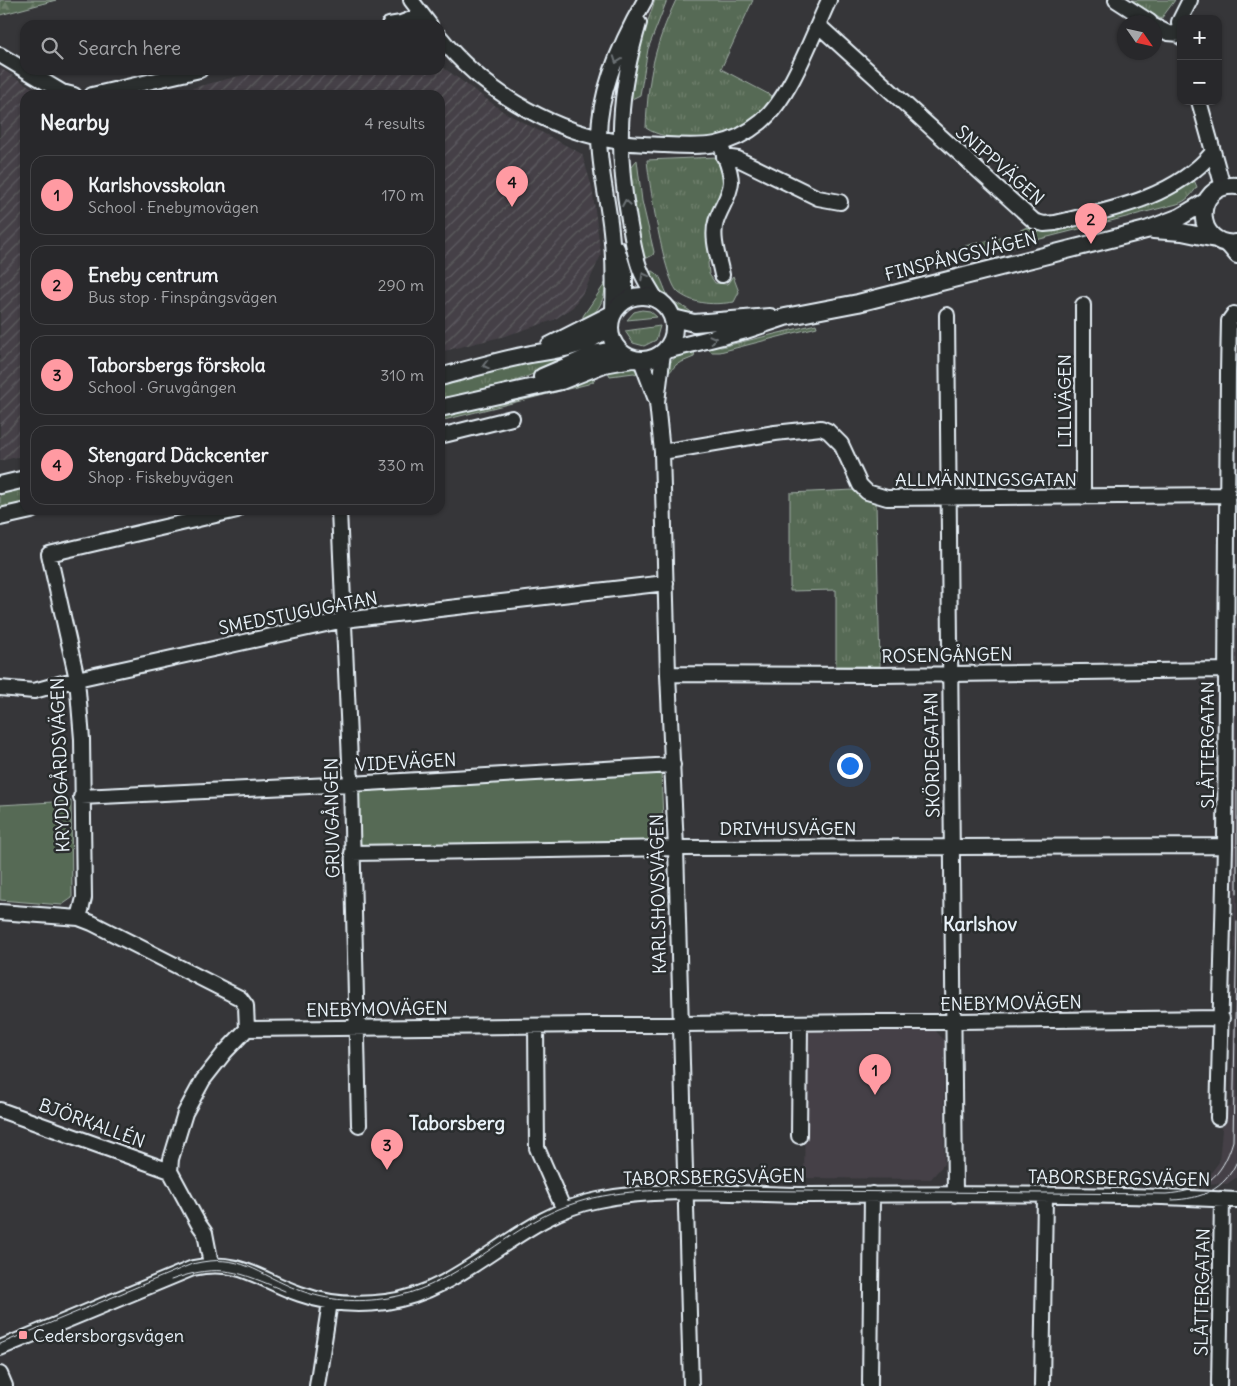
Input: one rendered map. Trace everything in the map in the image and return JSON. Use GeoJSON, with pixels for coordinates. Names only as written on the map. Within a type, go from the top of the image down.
{"type":"FeatureCollection","features":[{"type":"Feature","properties":{"kind":"main road","name":"FINSPÅNGSVÄGEN"},"geometry":{"type":"LineString","coordinates":[[673,318],[694,323],[785,317],[858,303],[1146,230],[1180,217],[1206,202],[1210,195],[1230,186]]}},
{"type":"Feature","properties":{"kind":"main road"},"geometry":{"type":"LineString","coordinates":[[1206,202],[1203,212],[1204,223],[1226,241]]}},
{"type":"Feature","properties":{"kind":"main road","name":"FINSPÅNGSVÄGEN"},"geometry":{"type":"LineString","coordinates":[[1146,230],[1182,232],[1226,241]]}},
{"type":"Feature","properties":{"kind":"main road"},"geometry":{"type":"LineString","coordinates":[[445,376],[531,354],[574,347],[597,337],[615,313],[643,296],[656,299],[669,310],[673,318],[674,335],[664,352]]}},
{"type":"Feature","properties":{"kind":"main road"},"geometry":{"type":"LineString","coordinates":[[615,313],[613,342],[618,349],[636,360]]}},
{"type":"Feature","properties":{"kind":"main road","name":"FINSPÅNGSVÄGEN"},"geometry":{"type":"LineString","coordinates":[[445,407],[561,382],[604,364],[648,360],[664,352],[746,330],[785,317]]}},
{"type":"Feature","properties":{"kind":"main road","name":"FINSPÅNGSVÄGEN"},"geometry":{"type":"LineString","coordinates":[[495,395],[598,353],[618,349]]}},
{"type":"Feature","properties":{"kind":"main road"},"geometry":{"type":"LineString","coordinates":[[0,485],[20,480]]}},
{"type":"Feature","properties":{"kind":"main road"},"geometry":{"type":"LineString","coordinates":[[0,518],[20,513]]}},
{"type":"Feature","properties":{"kind":"street"},"geometry":{"type":"LineString","coordinates":[[411,0],[426,20]]}},
{"type":"Feature","properties":{"kind":"street"},"geometry":{"type":"LineString","coordinates":[[615,313],[625,274],[612,233],[599,138],[600,119],[606,89],[628,28],[645,0]]}},
{"type":"Feature","properties":{"kind":"street"},"geometry":{"type":"LineString","coordinates":[[645,0],[630,53],[621,104],[620,142],[624,193],[635,251],[640,269],[656,299]]}},
{"type":"Feature","properties":{"kind":"street"},"geometry":{"type":"LineString","coordinates":[[723,150],[772,112],[788,87],[829,0]]}},
{"type":"Feature","properties":{"kind":"street"},"geometry":{"type":"LineString","coordinates":[[1116,0],[1139,15]]}},
{"type":"Feature","properties":{"kind":"street"},"geometry":{"type":"LineString","coordinates":[[1182,15],[1190,0]]}},
{"type":"Feature","properties":{"kind":"street","name":"SNIPPVÄGEN"},"geometry":{"type":"LineString","coordinates":[[818,25],[1024,214],[1039,223],[1055,222],[1099,213],[1157,194],[1202,166],[1214,152]]}},
{"type":"Feature","properties":{"kind":"street"},"geometry":{"type":"LineString","coordinates":[[1162,30],[1177,34]]}},
{"type":"Feature","properties":{"kind":"street"},"geometry":{"type":"LineString","coordinates":[[445,43],[473,74],[519,105],[575,130],[599,138],[620,142],[723,150],[818,198],[840,202]]}},
{"type":"Feature","properties":{"kind":"street"},"geometry":{"type":"LineString","coordinates":[[0,54],[20,66]]}},
{"type":"Feature","properties":{"kind":"street"},"geometry":{"type":"LineString","coordinates":[[34,75],[59,90]]}},
{"type":"Feature","properties":{"kind":"street"},"geometry":{"type":"LineString","coordinates":[[114,90],[178,75]]}},
{"type":"Feature","properties":{"kind":"street"},"geometry":{"type":"LineString","coordinates":[[1200,105],[1214,152],[1230,186]]}},
{"type":"Feature","properties":{"kind":"street"},"geometry":{"type":"LineString","coordinates":[[722,276],[715,235],[716,222],[729,193],[731,182],[730,171],[723,150]]}},
{"type":"Feature","properties":{"kind":"street"},"geometry":{"type":"LineString","coordinates":[[1226,241],[1237,256]]}},
{"type":"Feature","properties":{"kind":"street","name":"LILLVÄGEN"},"geometry":{"type":"LineString","coordinates":[[1083,305],[1083,497]]}},
{"type":"Feature","properties":{"kind":"street","name":"SLÅTTERGATAN"},"geometry":{"type":"LineString","coordinates":[[1218,1118],[1222,1018],[1228,495],[1232,370],[1229,321],[1234,314],[1237,316]]}},
{"type":"Feature","properties":{"kind":"street","name":"SKÖRDEGATAN"},"geometry":{"type":"LineString","coordinates":[[947,315],[955,1195]]}},
{"type":"Feature","properties":{"kind":"street","name":"KARLSHOVSVÄGEN"},"geometry":{"type":"LineString","coordinates":[[664,352],[657,402],[662,452],[668,674],[676,848],[691,1386]]}},
{"type":"Feature","properties":{"kind":"street","name":"KARLSHOVSVÄGEN"},"geometry":{"type":"LineString","coordinates":[[636,360],[657,402]]}},
{"type":"Feature","properties":{"kind":"street"},"geometry":{"type":"LineString","coordinates":[[445,435],[512,418]]}},
{"type":"Feature","properties":{"kind":"street","name":"ALLMÄNNINGSGATAN"},"geometry":{"type":"LineString","coordinates":[[662,452],[775,433],[821,428],[828,431],[841,444],[860,485],[867,492],[887,498],[1228,495]]}},
{"type":"Feature","properties":{"kind":"street","name":"KRYDDGÅRDSVÄGEN"},"geometry":{"type":"LineString","coordinates":[[79,918],[84,898],[81,797],[82,739],[77,679],[48,554],[216,515]]}},
{"type":"Feature","properties":{"kind":"street","name":"GRUVGÅNGEN"},"geometry":{"type":"LineString","coordinates":[[339,515],[351,784],[359,1125]]}},
{"type":"Feature","properties":{"kind":"street","name":"SMEDSTUGUGATAN"},"geometry":{"type":"LineString","coordinates":[[0,688],[34,691],[77,679],[344,620],[666,583]]}},
{"type":"Feature","properties":{"kind":"street","name":"ROSENGÅNGEN"},"geometry":{"type":"LineString","coordinates":[[668,674],[950,674],[1226,670]]}},
{"type":"Feature","properties":{"kind":"street","name":"VIDEVÄGEN"},"geometry":{"type":"LineString","coordinates":[[81,797],[351,784],[672,765]]}},
{"type":"Feature","properties":{"kind":"street","name":"DRIVHUSVÄGEN"},"geometry":{"type":"LineString","coordinates":[[352,853],[676,848],[1225,846]]}},
{"type":"Feature","properties":{"kind":"street"},"geometry":{"type":"LineString","coordinates":[[0,912],[79,918],[240,998],[246,1006],[247,1029],[213,1065],[194,1097],[175,1141],[170,1171],[205,1233],[211,1264]]}},
{"type":"Feature","properties":{"kind":"street","name":"ENEBYMOVÄGEN"},"geometry":{"type":"LineString","coordinates":[[247,1029],[1222,1018]]}},
{"type":"Feature","properties":{"kind":"street"},"geometry":{"type":"LineString","coordinates":[[799,1136],[800,1024]]}},
{"type":"Feature","properties":{"kind":"street"},"geometry":{"type":"LineString","coordinates":[[536,1026],[536,1142],[564,1210]]}},
{"type":"Feature","properties":{"kind":"street","name":"BJÖRKALLÉN"},"geometry":{"type":"LineString","coordinates":[[0,1110],[170,1171]]}},
{"type":"Feature","properties":{"kind":"street","name":"TABORSBERGSVÄGEN"},"geometry":{"type":"LineString","coordinates":[[0,1348],[176,1274],[211,1264],[244,1269],[298,1293],[330,1302],[370,1304],[424,1293],[468,1268],[521,1232],[564,1210],[617,1196],[686,1193],[872,1194],[1237,1200]]}},
{"type":"Feature","properties":{"kind":"street"},"geometry":{"type":"LineString","coordinates":[[870,1386],[872,1194]]}},
{"type":"Feature","properties":{"kind":"street"},"geometry":{"type":"LineString","coordinates":[[1042,1386],[1044,1196]]}},
{"type":"Feature","properties":{"kind":"street","name":"SLÅTTERGATAN"},"geometry":{"type":"LineString","coordinates":[[1219,1386],[1222,1199]]}},
{"type":"Feature","properties":{"kind":"street"},"geometry":{"type":"LineString","coordinates":[[317,1386],[330,1302]]}},
{"type":"Feature","properties":{"kind":"street"},"geometry":{"type":"LineString","coordinates":[[0,1374],[5,1386]]}},
{"type":"Feature","properties":{"kind":"shaded area"},"geometry":{"type":"Polygon","coordinates":[[[0,68],[36,90],[20,90],[20,456],[0,461],[0,68]]]}},
{"type":"Feature","properties":{"kind":"shaded area"},"geometry":{"type":"Polygon","coordinates":[[[445,69],[504,112],[582,154],[592,187],[601,255],[586,288],[573,307],[554,320],[505,336],[445,351],[445,90],[184,90],[243,75],[445,75],[445,69]]]}},
{"type":"Feature","properties":{"kind":"shaded area"},"geometry":{"type":"Polygon","coordinates":[[[1237,588],[1237,1177],[1227,1184],[1198,1183],[1210,1174],[1219,1162],[1224,1107],[1231,1107],[1235,954],[1233,818],[1237,588]]]}},
{"type":"Feature","properties":{"kind":"shaded area"},"geometry":{"type":"Polygon","coordinates":[[[806,1029],[936,1031],[944,1040],[944,1164],[931,1179],[804,1178],[806,1029]]]}},
{"type":"Feature","properties":{"kind":"green space"},"geometry":{"type":"Polygon","coordinates":[[[0,0],[56,0],[0,15],[0,0]]]}},
{"type":"Feature","properties":{"kind":"green space"},"geometry":{"type":"Polygon","coordinates":[[[655,0],[667,0],[648,49],[640,95],[628,101],[637,53],[655,0]]]}},
{"type":"Feature","properties":{"kind":"green space"},"geometry":{"type":"Polygon","coordinates":[[[676,0],[753,0],[721,69],[774,97],[754,119],[740,129],[719,136],[679,138],[655,133],[646,128],[648,93],[657,47],[676,0]]]}},
{"type":"Feature","properties":{"kind":"green space"},"geometry":{"type":"Polygon","coordinates":[[[1129,0],[1175,0],[1162,18],[1162,15],[1154,15],[1129,0]]]}},
{"type":"Feature","properties":{"kind":"green space"},"geometry":{"type":"Polygon","coordinates":[[[717,157],[725,176],[713,250],[708,263],[709,274],[715,283],[727,284],[733,276],[739,292],[734,302],[712,304],[698,302],[685,297],[673,285],[658,231],[647,160],[717,157]]]}},
{"type":"Feature","properties":{"kind":"green space"},"geometry":{"type":"Polygon","coordinates":[[[637,160],[642,201],[654,252],[653,255],[643,260],[627,176],[630,168],[637,160]]]}},
{"type":"Feature","properties":{"kind":"green space"},"geometry":{"type":"Polygon","coordinates":[[[1194,180],[1197,187],[1191,195],[1180,203],[962,259],[960,247],[1008,236],[1029,226],[1044,232],[1138,209],[1194,180]]]}},
{"type":"Feature","properties":{"kind":"green space"},"geometry":{"type":"Polygon","coordinates":[[[652,271],[660,278],[669,297],[690,311],[694,316],[672,305],[647,272],[652,271]]]}},
{"type":"Feature","properties":{"kind":"green space"},"geometry":{"type":"Polygon","coordinates":[[[606,282],[604,294],[597,310],[583,320],[583,316],[606,282]]]}},
{"type":"Feature","properties":{"kind":"green space"},"geometry":{"type":"Polygon","coordinates":[[[650,311],[657,317],[627,320],[634,312],[650,311]]]}},
{"type":"Feature","properties":{"kind":"green space"},"geometry":{"type":"Polygon","coordinates":[[[816,324],[817,327],[720,352],[711,352],[708,349],[711,345],[721,347],[816,324]]]}},
{"type":"Feature","properties":{"kind":"green space"},"geometry":{"type":"Polygon","coordinates":[[[660,326],[656,340],[644,346],[633,343],[625,331],[660,326]]]}},
{"type":"Feature","properties":{"kind":"green space"},"geometry":{"type":"Polygon","coordinates":[[[583,350],[585,353],[511,383],[445,400],[445,383],[583,350]]]}},
{"type":"Feature","properties":{"kind":"green space"},"geometry":{"type":"Polygon","coordinates":[[[695,350],[694,357],[677,364],[665,377],[669,365],[675,358],[695,350]]]}},
{"type":"Feature","properties":{"kind":"green space"},"geometry":{"type":"Polygon","coordinates":[[[628,365],[637,370],[642,377],[634,373],[610,376],[606,368],[628,365]]]}},
{"type":"Feature","properties":{"kind":"green space"},"geometry":{"type":"Polygon","coordinates":[[[595,376],[594,381],[588,384],[445,420],[445,416],[595,376]]]}},
{"type":"Feature","properties":{"kind":"green space"},"geometry":{"type":"Polygon","coordinates":[[[20,487],[20,504],[0,509],[0,493],[20,487]]]}},
{"type":"Feature","properties":{"kind":"green space"},"geometry":{"type":"Polygon","coordinates":[[[854,490],[876,504],[880,666],[836,666],[836,590],[790,591],[790,493],[854,490]]]}},
{"type":"Feature","properties":{"kind":"green space"},"geometry":{"type":"Polygon","coordinates":[[[661,772],[664,844],[357,846],[356,790],[661,772]]]}},
{"type":"Feature","properties":{"kind":"green space"},"geometry":{"type":"Polygon","coordinates":[[[71,801],[72,898],[62,905],[0,900],[0,805],[71,801]]]}},
{"type":"Feature","properties":{"kind":"tram line"},"geometry":{"type":"LineString","coordinates":[[1237,791],[1237,893]]}},
{"type":"Feature","properties":{"kind":"tram line"},"geometry":{"type":"LineString","coordinates":[[0,1344],[192,1264],[209,1261],[224,1261],[248,1266],[299,1290],[332,1299],[366,1300],[410,1293],[449,1275],[542,1217],[576,1203],[612,1194],[686,1190],[1166,1194],[1191,1190],[1201,1186],[1217,1173],[1229,1154],[1233,1141],[1237,922]]}},
{"type":"Feature","properties":{"kind":"tram line"},"geometry":{"type":"LineString","coordinates":[[1172,1200],[1193,1198],[1211,1191],[1226,1179],[1237,1161]]}},
{"type":"Feature","properties":{"kind":"tram line"},"geometry":{"type":"LineString","coordinates":[[171,1280],[203,1271],[230,1272],[242,1274],[285,1291]]}},
{"type":"Feature","properties":{"kind":"place","name":"Stengard Däckcenter"},"geometry":{"type":"Point","coordinates":[512,207]}},
{"type":"Feature","properties":{"kind":"place","name":"Eneby centrum"},"geometry":{"type":"Point","coordinates":[1091,244]}},
{"type":"Feature","properties":{"kind":"place","name":"Karlshovsskolan"},"geometry":{"type":"Point","coordinates":[875,1095]}},
{"type":"Feature","properties":{"kind":"place","name":"Taborsbergs förskola"},"geometry":{"type":"Point","coordinates":[387,1170]}},
{"type":"Feature","properties":{"kind":"place","name":"Cedersborgsvägen"},"geometry":{"type":"Point","coordinates":[23,1335]}},
{"type":"Feature","properties":{"kind":"district","name":"Karlshov"},"geometry":{"type":"Point","coordinates":[980,924]}},
{"type":"Feature","properties":{"kind":"district","name":"Taborsberg"},"geometry":{"type":"Point","coordinates":[457,1123]}}]}
